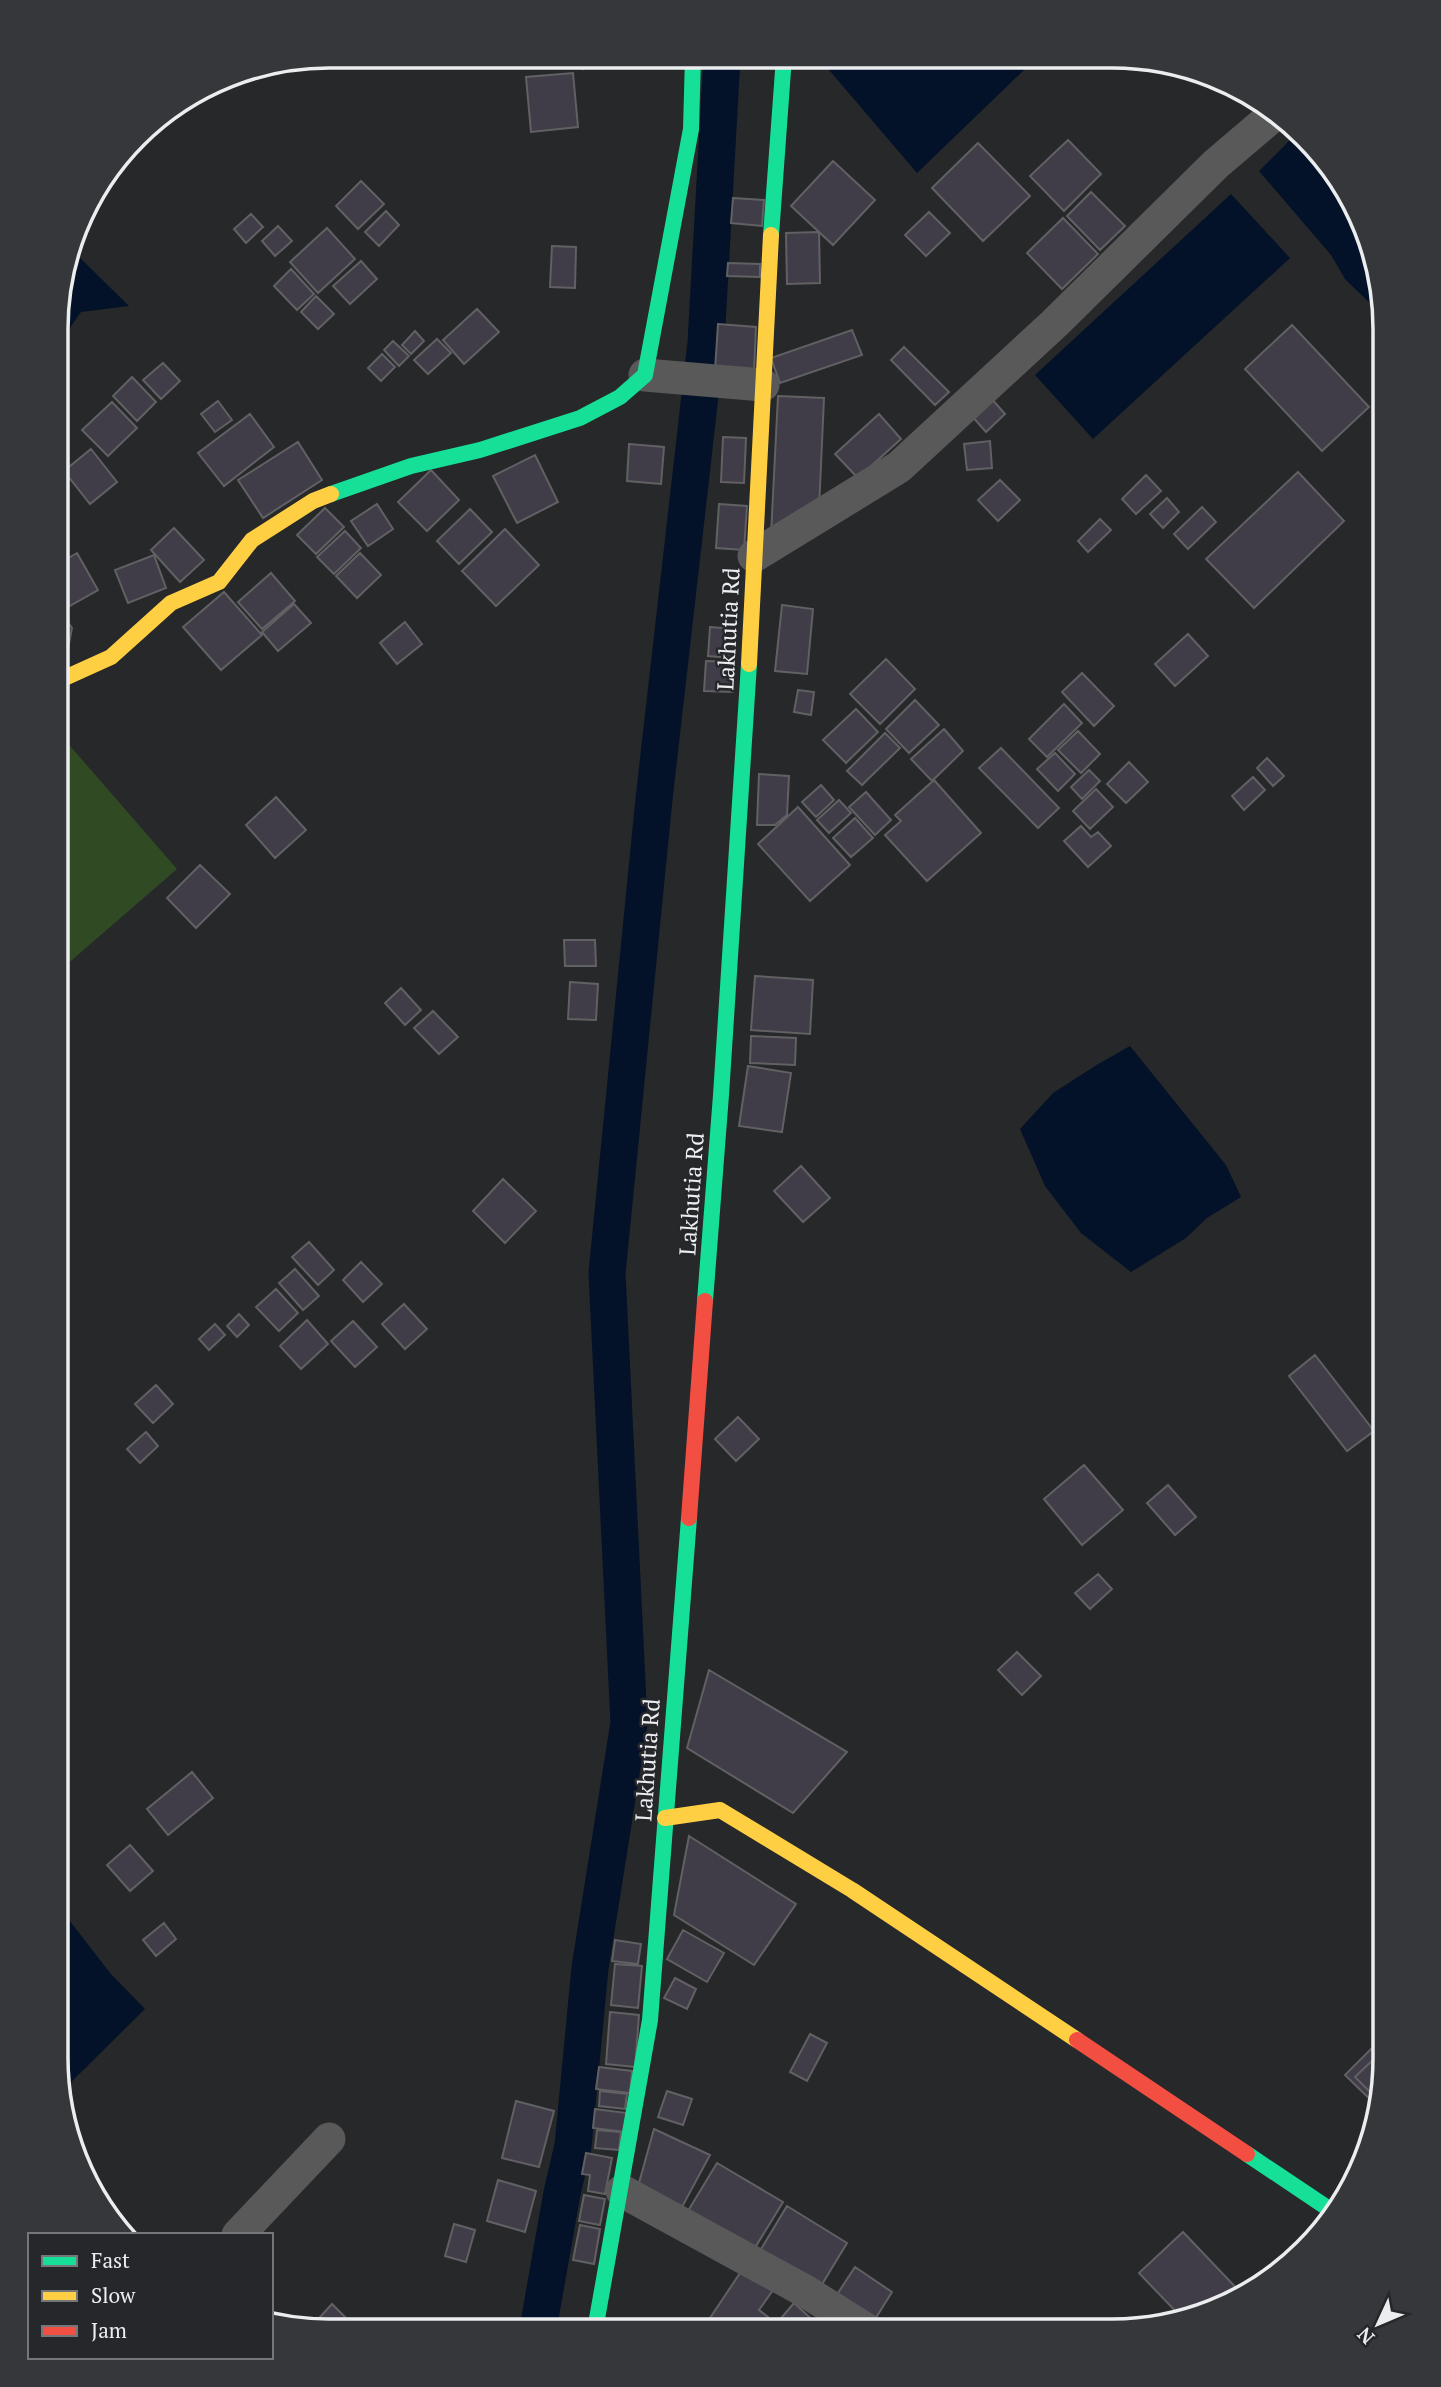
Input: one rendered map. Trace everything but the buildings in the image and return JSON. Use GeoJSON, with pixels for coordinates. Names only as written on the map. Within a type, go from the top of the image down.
{"type":"FeatureCollection","features":[{"type":"Feature","properties":{"kind":"street"},"geometry":{"type":"LineString","coordinates":[[654,376],[691,129],[693,68]]}},
{"type":"Feature","properties":{"kind":"street","name":"Lakhutia Rd"},"geometry":{"type":"LineString","coordinates":[[597,2319],[622,2191],[650,2020],[721,1095],[747,713],[770,249],[783,68]]}},
{"type":"Feature","properties":{"kind":"street"},"geometry":{"type":"LineString","coordinates":[[754,556],[899,467],[1055,323],[1216,164],[1268,120]]}},
{"type":"Feature","properties":{"kind":"street"},"geometry":{"type":"LineString","coordinates":[[68,676],[111,657],[171,603],[219,582],[252,540],[313,501],[411,466],[480,450],[580,418],[654,376],[763,385]]}},
{"type":"Feature","properties":{"kind":"street"},"geometry":{"type":"LineString","coordinates":[[666,1818],[720,1810],[852,1890],[1326,2207]]}},
{"type":"Feature","properties":{"kind":"street"},"geometry":{"type":"LineString","coordinates":[[240,2233],[329,2139]]}},
{"type":"Feature","properties":{"kind":"street"},"geometry":{"type":"LineString","coordinates":[[622,2191],[805,2291],[850,2319]]}},
{"type":"Feature","properties":{"kind":"green space"},"geometry":{"type":"Polygon","coordinates":[[[68,744],[177,869],[68,963],[68,744]]]}},
{"type":"Feature","properties":{"kind":"water"},"geometry":{"type":"Polygon","coordinates":[[[827,68],[1022,68],[1024,70],[917,173],[827,68]]]}},
{"type":"Feature","properties":{"kind":"water"},"geometry":{"type":"Polygon","coordinates":[[[1290,140],[1319,170],[1353,229],[1368,278],[1372,305],[1345,279],[1331,255],[1259,171],[1290,140]]]}},
{"type":"Feature","properties":{"kind":"water"},"geometry":{"type":"Polygon","coordinates":[[[1231,194],[1290,258],[1093,439],[1035,375],[1231,194]]]}},
{"type":"Feature","properties":{"kind":"water"},"geometry":{"type":"Polygon","coordinates":[[[79,257],[129,306],[81,312],[68,331],[70,295],[79,257]]]}},
{"type":"Feature","properties":{"kind":"water"},"geometry":{"type":"Polygon","coordinates":[[[1130,1046],[1226,1165],[1241,1197],[1207,1218],[1186,1238],[1131,1272],[1081,1233],[1045,1186],[1020,1129],[1053,1093],[1130,1046]]]}},
{"type":"Feature","properties":{"kind":"water"},"geometry":{"type":"Polygon","coordinates":[[[68,1919],[110,1973],[145,2009],[70,2084],[68,1919]]]}},
{"type":"Feature","properties":{"kind":"waterway"},"geometry":{"type":"LineString","coordinates":[[540,2319],[573,2146],[590,1968],[629,1723],[607,1273],[654,799],[706,343],[721,68]]}},
{"type":"Feature","properties":{"kind":"traffic: fast"},"geometry":{"type":"LineString","coordinates":[[331,494],[411,466],[480,450],[580,418],[620,397],[645,375],[691,129],[693,68]]}},
{"type":"Feature","properties":{"kind":"traffic: fast"},"geometry":{"type":"LineString","coordinates":[[771,235],[783,68]]}},
{"type":"Feature","properties":{"kind":"traffic: fast"},"geometry":{"type":"LineString","coordinates":[[705,1301],[749,664]]}},
{"type":"Feature","properties":{"kind":"traffic: fast"},"geometry":{"type":"LineString","coordinates":[[597,2319],[650,2020],[689,1518]]}},
{"type":"Feature","properties":{"kind":"traffic: fast"},"geometry":{"type":"LineString","coordinates":[[1247,2154],[1326,2207]]}},
{"type":"Feature","properties":{"kind":"traffic: slow"},"geometry":{"type":"LineString","coordinates":[[749,664],[771,235]]}},
{"type":"Feature","properties":{"kind":"traffic: slow"},"geometry":{"type":"LineString","coordinates":[[68,676],[111,657],[171,603],[219,582],[252,540],[313,501],[331,494]]}},
{"type":"Feature","properties":{"kind":"traffic: slow"},"geometry":{"type":"LineString","coordinates":[[665,1818],[720,1810],[852,1890],[1077,2040]]}},
{"type":"Feature","properties":{"kind":"traffic: jam"},"geometry":{"type":"LineString","coordinates":[[689,1518],[705,1301]]}},
{"type":"Feature","properties":{"kind":"traffic: jam"},"geometry":{"type":"LineString","coordinates":[[1077,2040],[1247,2154]]}}]}
